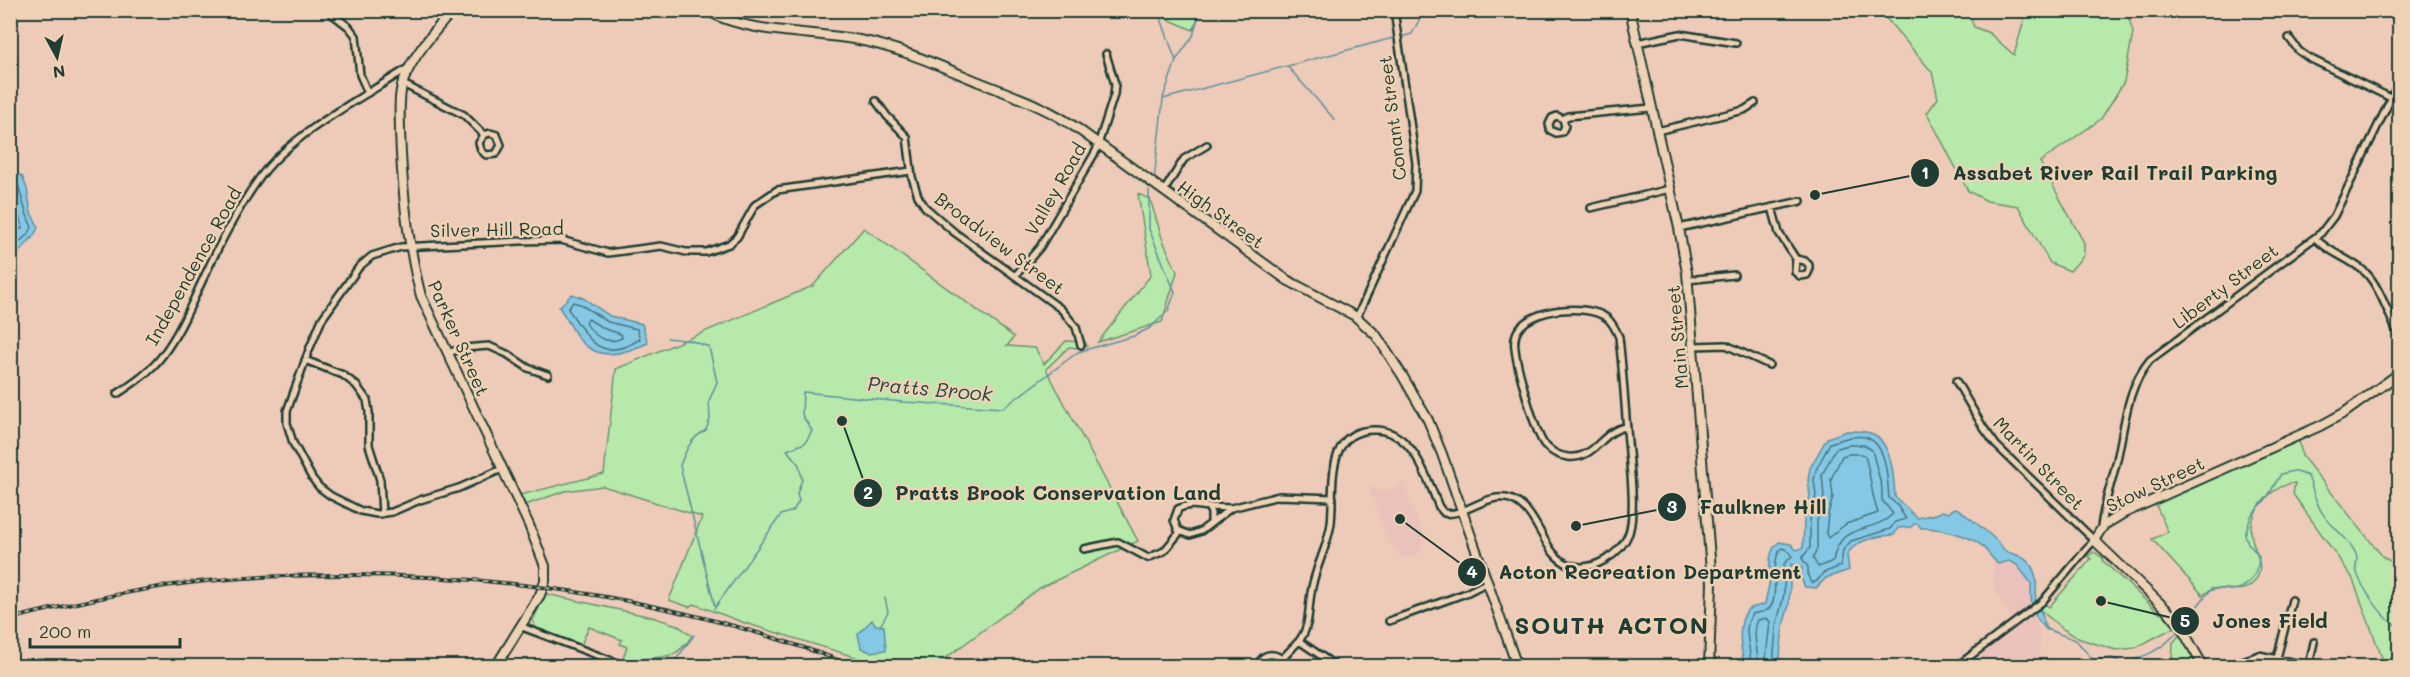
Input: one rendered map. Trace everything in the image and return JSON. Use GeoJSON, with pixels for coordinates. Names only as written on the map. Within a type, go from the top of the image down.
{"type":"FeatureCollection","features":[{"type":"Feature","properties":{"kind":"street"},"geometry":{"type":"LineString","coordinates":[[327,10],[349,27],[356,36],[360,74],[368,93]]}},
{"type":"Feature","properties":{"kind":"street","name":"Parker Street"},"geometry":{"type":"LineString","coordinates":[[453,10],[409,68],[403,84],[400,111],[401,165],[411,247],[421,296],[529,525],[546,573],[543,590],[496,666]]}},
{"type":"Feature","properties":{"kind":"street","name":"High Street"},"geometry":{"type":"LineString","coordinates":[[707,10],[739,24],[859,40],[912,55],[1045,107],[1287,280],[1357,317],[1376,335],[1428,420],[1517,666]]}},
{"type":"Feature","properties":{"kind":"street","name":"Conant Street"},"geometry":{"type":"LineString","coordinates":[[1357,317],[1415,191],[1416,184],[1416,167],[1394,10]]}},
{"type":"Feature","properties":{"kind":"street","name":"Main Street"},"geometry":{"type":"LineString","coordinates":[[1630,10],[1679,228],[1687,280],[1712,583],[1709,666]]}},
{"type":"Feature","properties":{"kind":"street"},"geometry":{"type":"LineString","coordinates":[[1637,43],[1680,34],[1736,43]]}},
{"type":"Feature","properties":{"kind":"street"},"geometry":{"type":"LineString","coordinates":[[2289,38],[2299,51],[2309,58],[2391,98]]}},
{"type":"Feature","properties":{"kind":"street","name":"Valley Road"},"geometry":{"type":"LineString","coordinates":[[1015,276],[1040,247],[1098,143],[1114,94],[1115,84],[1107,54]]}},
{"type":"Feature","properties":{"kind":"street","name":"Independence Road"},"geometry":{"type":"LineString","coordinates":[[117,394],[140,379],[161,357],[174,338],[231,224],[262,175],[287,148],[409,68]]}},
{"type":"Feature","properties":{"kind":"street","name":"Liberty Street"},"geometry":{"type":"LineString","coordinates":[[2101,528],[2126,409],[2145,366],[2223,304],[2315,238],[2334,216],[2400,81]]}},
{"type":"Feature","properties":{"kind":"street"},"geometry":{"type":"LineString","coordinates":[[403,84],[464,115],[484,135]]}},
{"type":"Feature","properties":{"kind":"street","name":"Broadview Street"},"geometry":{"type":"LineString","coordinates":[[876,101],[907,137],[911,171],[918,196],[929,212],[1067,314],[1077,327],[1081,345]]}},
{"type":"Feature","properties":{"kind":"street"},"geometry":{"type":"LineString","coordinates":[[1657,131],[1744,110],[1755,104]]}},
{"type":"Feature","properties":{"kind":"street"},"geometry":{"type":"LineString","coordinates":[[1563,119],[1570,116],[1651,108]]}},
{"type":"Feature","properties":{"kind":"street"},"geometry":{"type":"LineString","coordinates":[[493,133],[500,138],[501,147],[496,154],[486,155],[481,150],[479,143],[484,135],[493,133]]}},
{"type":"Feature","properties":{"kind":"street"},"geometry":{"type":"LineString","coordinates":[[1164,191],[1184,159],[1207,145]]}},
{"type":"Feature","properties":{"kind":"street","name":"Silver Hill Road"},"geometry":{"type":"LineString","coordinates":[[382,514],[361,511],[323,491],[315,483],[296,450],[287,427],[287,411],[322,319],[359,267],[379,252],[393,248],[561,240],[608,253],[662,246],[686,252],[706,252],[729,244],[737,237],[755,205],[777,190],[911,171]]}},
{"type":"Feature","properties":{"kind":"street"},"geometry":{"type":"LineString","coordinates":[[1591,208],[1670,189]]}},
{"type":"Feature","properties":{"kind":"street"},"geometry":{"type":"LineString","coordinates":[[1679,228],[1801,201]]}},
{"type":"Feature","properties":{"kind":"street"},"geometry":{"type":"LineString","coordinates":[[1773,207],[1779,233],[1796,260]]}},
{"type":"Feature","properties":{"kind":"street"},"geometry":{"type":"LineString","coordinates":[[2315,238],[2324,248],[2365,272],[2373,282],[2400,338]]}},
{"type":"Feature","properties":{"kind":"street"},"geometry":{"type":"LineString","coordinates":[[1687,280],[1734,275]]}},
{"type":"Feature","properties":{"kind":"street"},"geometry":{"type":"LineString","coordinates":[[1282,659],[1299,641],[1306,629],[1312,586],[1331,525],[1335,460],[1340,447],[1356,434],[1375,429],[1391,434],[1413,452],[1442,511],[1450,514],[1494,499],[1512,500],[1529,515],[1555,553],[1565,563],[1579,567],[1599,563],[1618,548],[1629,531],[1631,483],[1627,427],[1618,337],[1612,322],[1595,311],[1543,313],[1524,323],[1515,337],[1516,359],[1538,431],[1547,447],[1560,455],[1579,457],[1592,452],[1614,430],[1627,427]]}},
{"type":"Feature","properties":{"kind":"street"},"geometry":{"type":"LineString","coordinates":[[1693,346],[1726,345],[1769,365]]}},
{"type":"Feature","properties":{"kind":"street"},"geometry":{"type":"LineString","coordinates":[[447,353],[464,348],[489,346],[507,354],[528,368],[548,375]]}},
{"type":"Feature","properties":{"kind":"street"},"geometry":{"type":"LineString","coordinates":[[305,360],[344,375],[356,385],[367,400],[369,450],[380,480],[382,514],[459,489],[502,469]]}},
{"type":"Feature","properties":{"kind":"street","name":"Stow Street"},"geometry":{"type":"LineString","coordinates":[[1957,666],[2039,605],[2057,586],[2101,528],[2124,513],[2320,426],[2344,413],[2400,373]]}},
{"type":"Feature","properties":{"kind":"street","name":"Martin Street"},"geometry":{"type":"LineString","coordinates":[[1956,381],[1983,428],[1996,445],[2169,611],[2203,666]]}},
{"type":"Feature","properties":{"kind":"street"},"geometry":{"type":"LineString","coordinates":[[1231,507],[1191,536],[1180,532],[1175,526],[1174,520],[1178,509],[1185,505],[1231,507],[1279,496],[1332,498]]}},
{"type":"Feature","properties":{"kind":"street"},"geometry":{"type":"LineString","coordinates":[[1208,507],[1212,513],[1211,521]]}},
{"type":"Feature","properties":{"kind":"street"},"geometry":{"type":"LineString","coordinates":[[1084,549],[1118,542],[1148,558],[1164,551],[1180,532]]}},
{"type":"Feature","properties":{"kind":"street"},"geometry":{"type":"LineString","coordinates":[[1389,621],[1466,593],[1488,582]]}},
{"type":"Feature","properties":{"kind":"street"},"geometry":{"type":"LineString","coordinates":[[2280,666],[2277,658],[2292,600]]}},
{"type":"Feature","properties":{"kind":"street"},"geometry":{"type":"LineString","coordinates":[[522,627],[626,666]]}},
{"type":"Feature","properties":{"kind":"street"},"geometry":{"type":"LineString","coordinates":[[1299,641],[1336,666]]}},
{"type":"Feature","properties":{"kind":"street"},"geometry":{"type":"LineString","coordinates":[[2229,666],[2259,655],[2309,666],[2314,642]]}},
{"type":"Feature","properties":{"kind":"street"},"geometry":{"type":"LineString","coordinates":[[1258,666],[1267,655],[1276,655],[1282,659],[1285,666]]}},
{"type":"Feature","properties":{"kind":"shaded area"},"geometry":{"type":"Polygon","coordinates":[[[1403,483],[1424,536],[1421,553],[1403,559],[1389,542],[1367,484],[1380,493],[1403,483]]]}},
{"type":"Feature","properties":{"kind":"shaded area"},"geometry":{"type":"Polygon","coordinates":[[[1997,558],[2025,573],[2031,587],[2032,604],[2012,619],[1994,589],[1993,566],[1997,558]]]}},
{"type":"Feature","properties":{"kind":"shaded area"},"geometry":{"type":"Polygon","coordinates":[[[2035,611],[2036,625],[2040,630],[2039,666],[1963,666],[2035,611]]]}},
{"type":"Feature","properties":{"kind":"green space"},"geometry":{"type":"Polygon","coordinates":[[[1156,10],[1201,11],[1193,30],[1156,14],[1156,10]]]}},
{"type":"Feature","properties":{"kind":"green space"},"geometry":{"type":"Polygon","coordinates":[[[1880,11],[1968,11],[1974,27],[1989,33],[2014,55],[2025,17],[2023,11],[2127,11],[2133,33],[2124,82],[2101,119],[2040,162],[2084,243],[2084,255],[2070,271],[2050,263],[2018,206],[1987,201],[1968,191],[1927,113],[1938,98],[1932,72],[1880,11]]]}},
{"type":"Feature","properties":{"kind":"green space"},"geometry":{"type":"Polygon","coordinates":[[[1138,194],[1150,199],[1162,238],[1177,272],[1162,322],[1098,342],[1151,275],[1138,194]]]}},
{"type":"Feature","properties":{"kind":"green space"},"geometry":{"type":"Polygon","coordinates":[[[864,228],[1014,337],[1007,346],[1035,348],[1044,364],[1066,341],[1085,342],[1087,346],[1069,347],[1046,369],[1138,541],[1040,588],[935,666],[872,666],[864,664],[865,660],[745,623],[694,604],[689,607],[669,600],[702,517],[603,486],[565,491],[525,505],[520,495],[604,474],[616,369],[813,286],[864,228]]]}},
{"type":"Feature","properties":{"kind":"green space"},"geometry":{"type":"Polygon","coordinates":[[[2299,440],[2302,456],[2383,557],[2399,566],[2399,666],[2385,666],[2352,577],[2293,494],[2295,483],[2273,492],[2256,511],[2251,524],[2251,535],[2259,564],[2259,573],[2248,587],[2236,590],[2217,589],[2203,595],[2152,539],[2168,532],[2155,503],[2299,440]]]}},
{"type":"Feature","properties":{"kind":"green space"},"geometry":{"type":"Polygon","coordinates":[[[2094,552],[2159,613],[2163,612],[2175,627],[2135,648],[2116,650],[2080,639],[2063,629],[2039,609],[2045,604],[2049,607],[2091,559],[2088,556],[2094,552]]]}},
{"type":"Feature","properties":{"kind":"green space"},"geometry":{"type":"Polygon","coordinates":[[[546,594],[652,617],[677,625],[692,636],[684,646],[671,655],[649,658],[631,664],[622,661],[627,647],[620,644],[622,640],[589,627],[581,645],[536,628],[533,620],[546,594]]]}},
{"type":"Feature","properties":{"kind":"green space"},"geometry":{"type":"Polygon","coordinates":[[[2180,634],[2197,666],[2172,666],[2173,643],[2180,634]]]}},
{"type":"Feature","properties":{"kind":"water"},"geometry":{"type":"Polygon","coordinates":[[[10,173],[22,176],[31,213],[38,226],[31,239],[11,261],[10,173]]]}},
{"type":"Feature","properties":{"kind":"water"},"geometry":{"type":"Polygon","coordinates":[[[572,294],[583,298],[610,316],[642,324],[648,343],[612,354],[595,351],[587,346],[579,339],[559,307],[572,294]]]}},
{"type":"Feature","properties":{"kind":"water"},"geometry":{"type":"Polygon","coordinates":[[[1847,431],[1866,432],[1875,435],[1881,441],[1890,458],[1895,497],[1917,518],[1942,511],[1949,513],[1957,508],[1990,534],[2004,550],[2028,562],[2036,578],[2035,603],[2042,614],[2046,629],[2032,608],[2031,583],[2017,565],[2009,561],[1998,564],[1982,546],[1970,538],[1944,530],[1921,528],[1918,524],[1914,524],[1911,527],[1898,528],[1894,535],[1861,542],[1847,555],[1849,570],[1826,578],[1816,588],[1805,587],[1801,578],[1802,567],[1791,564],[1789,605],[1783,626],[1779,666],[1743,666],[1740,635],[1742,621],[1748,609],[1765,604],[1772,552],[1779,542],[1791,544],[1796,550],[1803,548],[1804,520],[1810,496],[1808,480],[1810,468],[1827,438],[1847,431]]]}},
{"type":"Feature","properties":{"kind":"water"},"geometry":{"type":"Polygon","coordinates":[[[872,620],[876,625],[884,626],[886,650],[870,652],[861,648],[858,634],[872,620]]]}},
{"type":"Feature","properties":{"kind":"waterway"},"geometry":{"type":"LineString","coordinates":[[1158,10],[1176,61],[1163,98]]}},
{"type":"Feature","properties":{"kind":"waterway"},"geometry":{"type":"LineString","coordinates":[[1176,60],[1193,36],[1200,10]]}},
{"type":"Feature","properties":{"kind":"waterway","name":"Pratts Brook"},"geometry":{"type":"LineString","coordinates":[[1401,37],[1412,34],[1424,10]]}},
{"type":"Feature","properties":{"kind":"waterway","name":"Pratts Brook"},"geometry":{"type":"LineString","coordinates":[[1154,180],[1163,99],[1393,38]]}},
{"type":"Feature","properties":{"kind":"waterway"},"geometry":{"type":"LineString","coordinates":[[1288,67],[1335,120]]}},
{"type":"Feature","properties":{"kind":"waterway","name":"Pratts Brook"},"geometry":{"type":"LineString","coordinates":[[714,609],[781,515],[793,511],[799,501],[797,494],[802,479],[799,465],[787,450],[805,443],[812,431],[802,415],[803,392],[903,402],[1003,408],[1078,352],[1134,336],[1150,328],[1168,311],[1175,292],[1149,229],[1149,190]]}},
{"type":"Feature","properties":{"kind":"waterway"},"geometry":{"type":"LineString","coordinates":[[667,338],[692,341],[709,347],[717,382],[709,401],[710,419],[706,430],[690,445],[680,466],[715,607]]}},
{"type":"Feature","properties":{"kind":"waterway"},"geometry":{"type":"LineString","coordinates":[[2185,622],[2211,589],[2237,589],[2248,584],[2252,579],[2259,556],[2248,543],[2245,535],[2251,516],[2266,499],[2281,474],[2294,471],[2308,476],[2321,511],[2353,548],[2357,559],[2358,575],[2367,592],[2380,611],[2400,627]]}},
{"type":"Feature","properties":{"kind":"waterway"},"geometry":{"type":"LineString","coordinates":[[880,626],[888,612],[885,598]]}},
{"type":"Feature","properties":{"kind":"waterway"},"geometry":{"type":"LineString","coordinates":[[2046,629],[2076,640],[2093,660],[2112,658],[2123,663],[2152,652],[2176,633]]}},
{"type":"Feature","properties":{"kind":"waterway","name":"Pratts Brook"},"geometry":{"type":"LineString","coordinates":[[675,661],[694,635]]}},
{"type":"Feature","properties":{"kind":"waterway"},"geometry":{"type":"LineString","coordinates":[[628,665],[641,659],[656,658],[671,660],[684,666]]}},
{"type":"Feature","properties":{"kind":"railway"},"geometry":{"type":"LineString","coordinates":[[10,619],[127,593],[211,580],[302,575],[412,576],[541,587],[605,597],[731,625],[854,666]]}},
{"type":"Feature","properties":{"kind":"place","name":"Assabet River Rail Trail Parking"},"geometry":{"type":"Point","coordinates":[1815,195]}},
{"type":"Feature","properties":{"kind":"place","name":"Pratts Brook Conservation Land"},"geometry":{"type":"Point","coordinates":[842,421]}},
{"type":"Feature","properties":{"kind":"place","name":"Acton Recreation Department"},"geometry":{"type":"Point","coordinates":[1400,519]}},
{"type":"Feature","properties":{"kind":"place","name":"Faulkner Hill"},"geometry":{"type":"Point","coordinates":[1576,526]}},
{"type":"Feature","properties":{"kind":"place","name":"Jones Field"},"geometry":{"type":"Point","coordinates":[2101,601]}},
{"type":"Feature","properties":{"kind":"district","name":"SOUTH ACTON"},"geometry":{"type":"Point","coordinates":[1612,624]}}]}
